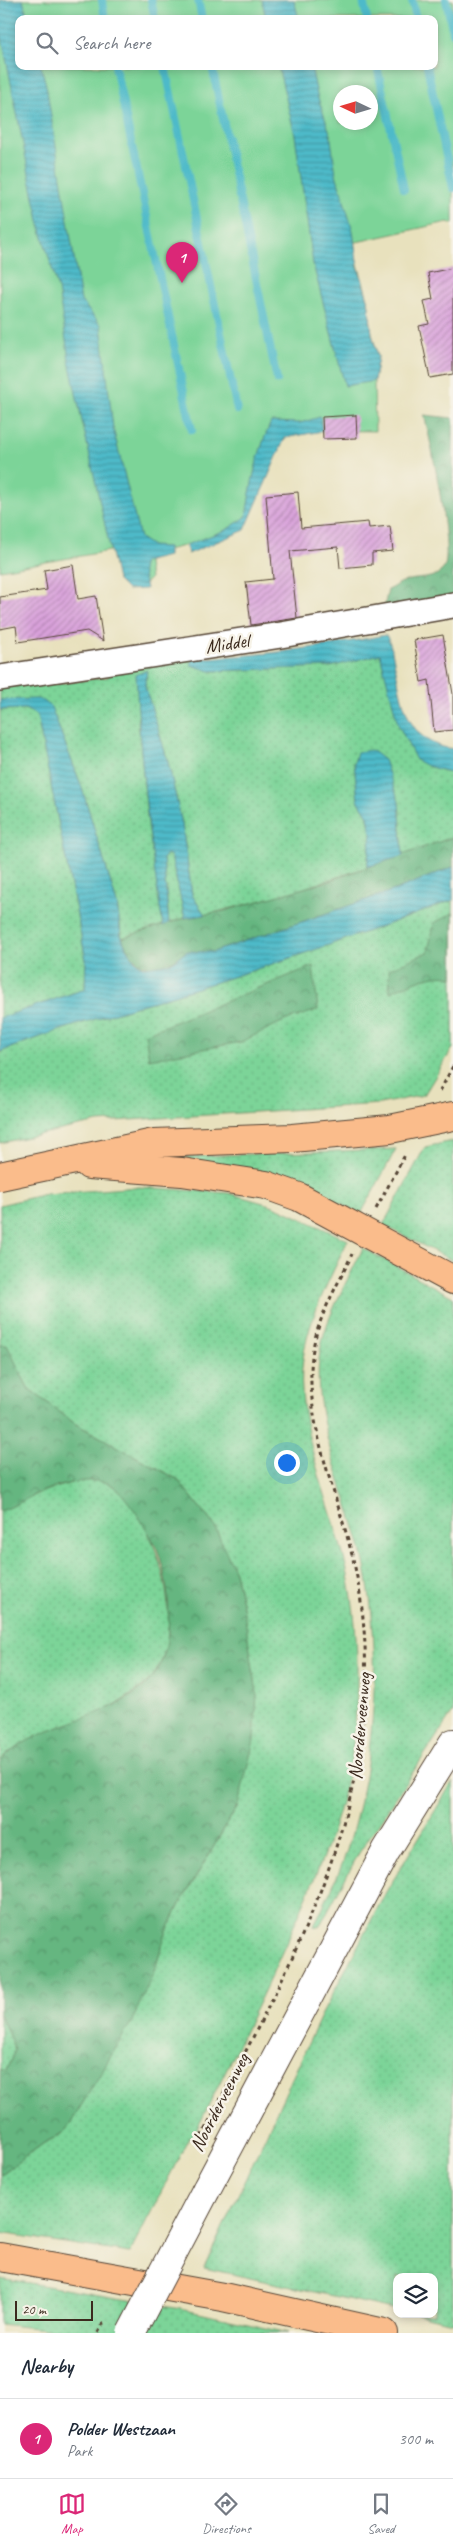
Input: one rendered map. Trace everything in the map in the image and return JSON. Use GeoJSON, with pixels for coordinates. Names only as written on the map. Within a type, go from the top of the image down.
{"type":"FeatureCollection","features":[{"type":"Feature","properties":{"kind":"highway"},"geometry":{"type":"LineString","coordinates":[[0,1176],[55,1162],[154,1143],[292,1138],[390,1130],[453,1116]]}},
{"type":"Feature","properties":{"kind":"highway"},"geometry":{"type":"LineString","coordinates":[[55,1162],[182,1172],[266,1185],[299,1197],[453,1280]]}},
{"type":"Feature","properties":{"kind":"highway"},"geometry":{"type":"LineString","coordinates":[[0,2256],[213,2295],[384,2333]]}},
{"type":"Feature","properties":{"kind":"street","name":"Middel"},"geometry":{"type":"LineString","coordinates":[[0,678],[281,635],[453,605]]}},
{"type":"Feature","properties":{"kind":"street","name":"Noorderveenweg"},"geometry":{"type":"LineString","coordinates":[[131,2333],[386,1851],[453,1743]]}},
{"type":"Feature","properties":{"kind":"path"},"geometry":{"type":"LineString","coordinates":[[440,1092],[453,1066]]}},
{"type":"Feature","properties":{"kind":"path"},"geometry":{"type":"LineString","coordinates":[[375,1211],[409,1148]]}},
{"type":"Feature","properties":{"kind":"path","name":"Noorderveenweg"},"geometry":{"type":"LineString","coordinates":[[198,2142],[272,1998],[314,1906],[338,1845],[353,1791],[362,1735],[365,1688],[364,1634],[354,1562],[319,1439],[313,1409],[311,1373],[318,1326],[356,1245]]}},
{"type":"Feature","properties":{"kind":"green space"},"geometry":{"type":"Polygon","coordinates":[[[0,0],[453,0],[453,224],[448,222],[352,243],[368,299],[372,334],[378,356],[374,381],[375,431],[294,430],[274,439],[244,526],[208,539],[147,556],[150,579],[142,586],[121,549],[0,570],[0,0]]]}},
{"type":"Feature","properties":{"kind":"green space"},"geometry":{"type":"Polygon","coordinates":[[[424,415],[453,418],[453,599],[383,611],[388,590],[405,581],[431,577],[444,568],[446,540],[436,470],[424,415]]]}},
{"type":"Feature","properties":{"kind":"green space"},"geometry":{"type":"Polygon","coordinates":[[[190,654],[211,671],[330,667],[380,654],[427,766],[453,773],[453,837],[403,856],[399,802],[354,763],[358,800],[368,816],[371,834],[367,867],[289,893],[205,915],[192,895],[182,824],[168,762],[145,686],[147,671],[138,719],[147,816],[163,926],[122,938],[117,904],[81,785],[51,707],[0,700],[0,688],[36,682],[58,684],[107,677],[121,666],[190,654]]]}},
{"type":"Feature","properties":{"kind":"green space"},"geometry":{"type":"Polygon","coordinates":[[[25,709],[37,715],[86,960],[85,989],[0,1018],[0,710],[25,709]]]}},
{"type":"Feature","properties":{"kind":"green space"},"geometry":{"type":"Polygon","coordinates":[[[453,837],[453,867],[395,890],[213,952],[187,951],[167,964],[149,967],[141,964],[134,958],[122,938],[185,918],[224,911],[325,882],[453,837]]]}},
{"type":"Feature","properties":{"kind":"green space"},"geometry":{"type":"Polygon","coordinates":[[[167,854],[171,856],[185,918],[169,923],[163,859],[167,854]]]}},
{"type":"Feature","properties":{"kind":"green space"},"geometry":{"type":"Polygon","coordinates":[[[453,900],[453,1048],[424,1095],[380,1104],[98,1122],[0,1143],[0,1052],[68,1027],[286,960],[453,900]]]}},
{"type":"Feature","properties":{"kind":"green space"},"geometry":{"type":"Polygon","coordinates":[[[453,913],[453,978],[447,976],[430,977],[390,992],[389,969],[428,952],[434,923],[453,913]]]}},
{"type":"Feature","properties":{"kind":"green space"},"geometry":{"type":"Polygon","coordinates":[[[313,966],[318,1010],[284,1021],[241,1042],[149,1059],[145,1034],[313,966]]]}},
{"type":"Feature","properties":{"kind":"green space"},"geometry":{"type":"Polygon","coordinates":[[[453,1141],[453,1261],[383,1225],[425,1147],[453,1141]]]}},
{"type":"Feature","properties":{"kind":"green space"},"geometry":{"type":"Polygon","coordinates":[[[396,1149],[361,1214],[326,1197],[230,1166],[170,1157],[396,1149]]]}},
{"type":"Feature","properties":{"kind":"green space"},"geometry":{"type":"Polygon","coordinates":[[[139,1187],[228,1193],[274,1206],[348,1240],[321,1298],[310,1328],[303,1359],[302,1383],[308,1434],[339,1539],[353,1602],[357,1685],[352,1754],[339,1809],[321,1861],[278,1962],[231,2060],[195,2133],[190,2136],[130,2253],[0,2233],[0,2175],[44,2143],[62,2134],[69,2126],[155,1969],[165,1936],[180,1904],[238,1805],[243,1607],[235,1572],[214,1525],[177,1479],[74,1423],[28,1388],[7,1346],[0,1345],[0,1205],[45,1194],[139,1187]]]}},
{"type":"Feature","properties":{"kind":"green space"},"geometry":{"type":"Polygon","coordinates":[[[363,1248],[453,1297],[453,1712],[359,1853],[319,1927],[314,1926],[344,1860],[357,1816],[370,1744],[373,1707],[373,1633],[370,1597],[357,1535],[330,1449],[319,1391],[319,1362],[324,1334],[337,1301],[363,1248]]]}},
{"type":"Feature","properties":{"kind":"green space"},"geometry":{"type":"Polygon","coordinates":[[[0,1345],[7,1345],[28,1388],[74,1423],[177,1479],[214,1525],[235,1572],[243,1607],[257,1693],[254,1740],[238,1805],[180,1904],[165,1936],[155,1969],[132,2021],[69,2126],[62,2134],[44,2143],[0,2175],[0,2069],[6,2071],[15,2050],[0,2014],[0,1761],[17,1747],[36,1737],[97,1713],[136,1693],[152,1678],[160,1665],[165,1650],[169,1615],[165,1579],[157,1549],[135,1512],[112,1485],[104,1482],[88,1481],[64,1485],[48,1489],[0,1511],[0,1345]]]}},
{"type":"Feature","properties":{"kind":"green space"},"geometry":{"type":"Polygon","coordinates":[[[82,1480],[108,1483],[126,1498],[141,1519],[153,1545],[163,1574],[168,1603],[168,1632],[163,1657],[152,1677],[124,1699],[85,1720],[9,1752],[0,1761],[0,1511],[41,1492],[82,1480]]]}},
{"type":"Feature","properties":{"kind":"green space"},"geometry":{"type":"Polygon","coordinates":[[[453,1781],[453,2322],[435,2318],[438,2318],[438,2273],[393,2273],[393,2309],[204,2268],[321,2016],[386,1892],[453,1781]]]}},
{"type":"Feature","properties":{"kind":"green space"},"geometry":{"type":"Polygon","coordinates":[[[0,2014],[15,2050],[6,2071],[0,2069],[0,2014]]]}},
{"type":"Feature","properties":{"kind":"green space"},"geometry":{"type":"Polygon","coordinates":[[[0,2278],[181,2309],[288,2333],[78,2333],[0,2324],[0,2278]]]}},
{"type":"Feature","properties":{"kind":"water"},"geometry":{"type":"Polygon","coordinates":[[[0,0],[23,0],[27,15],[15,15],[15,70],[42,70],[81,301],[101,325],[113,428],[140,538],[152,546],[168,547],[168,556],[144,562],[142,569],[146,589],[127,590],[117,580],[70,366],[58,289],[42,234],[0,28],[0,0]]]}},
{"type":"Feature","properties":{"kind":"water"},"geometry":{"type":"Polygon","coordinates":[[[262,0],[294,0],[298,15],[265,15],[262,0]]]}},
{"type":"Feature","properties":{"kind":"water"},"geometry":{"type":"Polygon","coordinates":[[[279,70],[312,70],[317,95],[330,133],[336,174],[353,231],[358,268],[368,299],[372,334],[378,357],[374,381],[345,386],[313,264],[295,135],[279,70]]]}},
{"type":"Feature","properties":{"kind":"water"},"geometry":{"type":"Polygon","coordinates":[[[320,417],[322,431],[285,438],[245,530],[188,554],[186,545],[226,530],[246,517],[255,469],[271,422],[300,423],[320,417]]]}},
{"type":"Feature","properties":{"kind":"water"},"geometry":{"type":"Polygon","coordinates":[[[386,635],[391,647],[408,717],[424,738],[437,745],[453,749],[453,773],[427,766],[416,760],[398,724],[380,654],[330,667],[210,671],[191,665],[192,658],[241,656],[289,651],[386,635]]]}},
{"type":"Feature","properties":{"kind":"water"},"geometry":{"type":"Polygon","coordinates":[[[147,670],[145,686],[168,762],[182,824],[192,895],[205,915],[185,918],[171,856],[167,854],[163,859],[169,923],[163,926],[149,832],[136,675],[147,670]]]}},
{"type":"Feature","properties":{"kind":"water"},"geometry":{"type":"Polygon","coordinates":[[[37,699],[44,701],[51,707],[81,785],[117,904],[121,935],[126,948],[135,961],[144,967],[171,963],[187,951],[213,952],[395,890],[453,867],[453,900],[286,960],[68,1027],[0,1052],[0,1018],[85,989],[86,960],[37,715],[25,709],[0,710],[0,700],[37,699]]]}},
{"type":"Feature","properties":{"kind":"water"},"geometry":{"type":"Polygon","coordinates":[[[371,750],[384,760],[399,802],[403,856],[367,867],[371,834],[368,816],[358,800],[354,763],[357,752],[371,750]]]}},
{"type":"Feature","properties":{"kind":"building"},"geometry":{"type":"Polygon","coordinates":[[[453,268],[453,374],[430,378],[419,326],[429,324],[424,301],[433,299],[428,273],[453,268]]]}},
{"type":"Feature","properties":{"kind":"building"},"geometry":{"type":"Polygon","coordinates":[[[356,415],[357,438],[323,439],[322,417],[356,415]]]}},
{"type":"Feature","properties":{"kind":"building"},"geometry":{"type":"Polygon","coordinates":[[[298,492],[301,528],[368,522],[369,528],[390,526],[393,551],[372,553],[372,565],[340,568],[338,547],[290,551],[297,618],[251,625],[246,582],[273,579],[266,495],[298,492]]]}},
{"type":"Feature","properties":{"kind":"building"},"geometry":{"type":"Polygon","coordinates":[[[73,565],[78,599],[96,596],[103,641],[87,631],[18,642],[16,626],[0,629],[0,597],[47,590],[44,570],[73,565]]]}},
{"type":"Feature","properties":{"kind":"building"},"geometry":{"type":"Polygon","coordinates":[[[443,635],[453,694],[453,730],[434,732],[429,680],[421,682],[414,640],[443,635]]]}},
{"type":"Feature","properties":{"kind":"waterway"},"geometry":{"type":"LineString","coordinates":[[102,0],[104,15]]}},
{"type":"Feature","properties":{"kind":"waterway"},"geometry":{"type":"LineString","coordinates":[[151,0],[154,15]]}},
{"type":"Feature","properties":{"kind":"waterway"},"geometry":{"type":"LineString","coordinates":[[198,0],[201,15]]}},
{"type":"Feature","properties":{"kind":"waterway"},"geometry":{"type":"LineString","coordinates":[[363,0],[366,15]]}},
{"type":"Feature","properties":{"kind":"waterway"},"geometry":{"type":"LineString","coordinates":[[412,0],[415,15]]}},
{"type":"Feature","properties":{"kind":"waterway"},"geometry":{"type":"LineString","coordinates":[[446,0],[453,33]]}},
{"type":"Feature","properties":{"kind":"waterway"},"geometry":{"type":"LineString","coordinates":[[116,70],[192,430]]}},
{"type":"Feature","properties":{"kind":"waterway"},"geometry":{"type":"LineString","coordinates":[[166,70],[237,410]]}},
{"type":"Feature","properties":{"kind":"waterway"},"geometry":{"type":"LineString","coordinates":[[213,70],[277,380]]}},
{"type":"Feature","properties":{"kind":"waterway"},"geometry":{"type":"LineString","coordinates":[[378,70],[404,189]]}},
{"type":"Feature","properties":{"kind":"waterway"},"geometry":{"type":"LineString","coordinates":[[428,70],[453,188]]}},
{"type":"Feature","properties":{"kind":"place","name":"Polder Westzaan"},"geometry":{"type":"Point","coordinates":[182,283]}}]}
